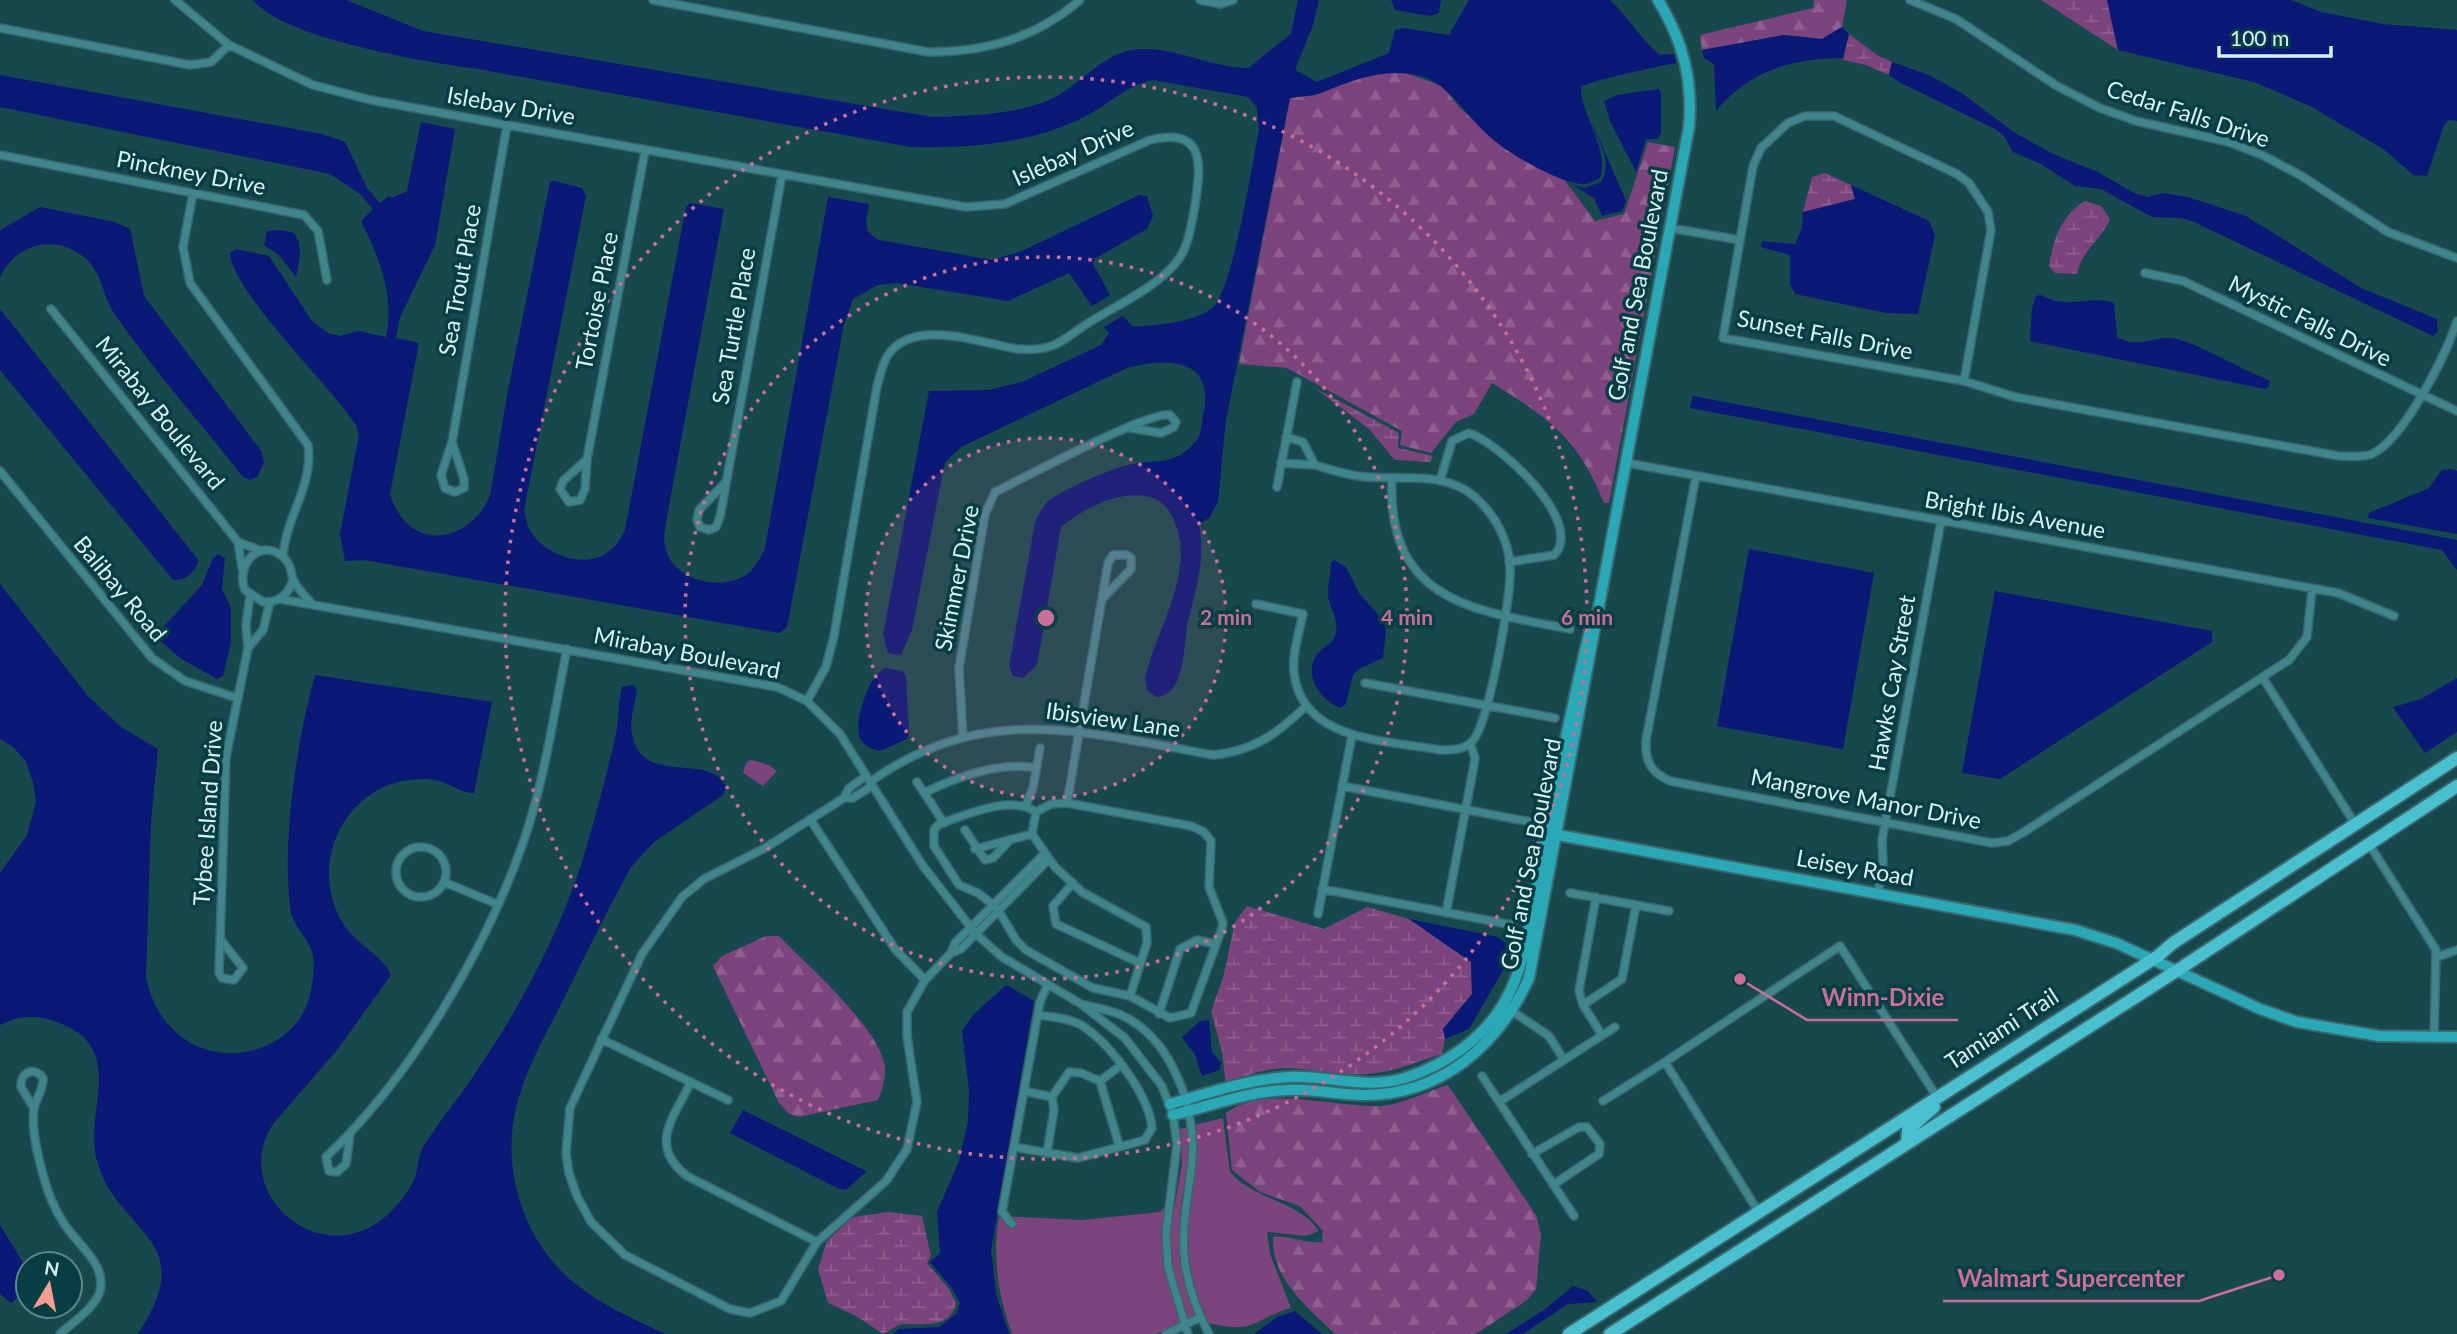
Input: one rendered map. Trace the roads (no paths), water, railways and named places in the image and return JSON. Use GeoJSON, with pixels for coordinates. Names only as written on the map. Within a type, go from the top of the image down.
{"type":"FeatureCollection","features":[{"type":"Feature","properties":{"kind":"main road","name":"Tamiami Trail"},"geometry":{"type":"LineString","coordinates":[[1569,1334],[2151,960],[2457,758]]}},
{"type":"Feature","properties":{"kind":"main road","name":"Tamiami Trail"},"geometry":{"type":"LineString","coordinates":[[1610,1334],[2178,970],[2457,786]]}},
{"type":"Feature","properties":{"kind":"main road"},"geometry":{"type":"LineString","coordinates":[[1907,1143],[1908,1130],[1916,1121],[1962,1090],[1969,1075]]}},
{"type":"Feature","properties":{"kind":"main road"},"geometry":{"type":"LineString","coordinates":[[1743,1248],[1760,1227],[1758,1211]]}},
{"type":"Feature","properties":{"kind":"street","name":"Islebay Drive"},"geometry":{"type":"LineString","coordinates":[[175,0],[229,45],[313,85],[371,100],[782,175],[985,208],[1005,204],[1166,136],[1180,138],[1192,146],[1201,169],[1188,240],[1174,265],[1054,345],[1032,350],[1017,349],[920,335],[903,343],[888,355],[877,386],[834,636],[826,667],[807,701]]}},
{"type":"Feature","properties":{"kind":"street"},"geometry":{"type":"LineString","coordinates":[[653,0],[928,51],[949,52],[1006,43],[1049,24],[1080,0]]}},
{"type":"Feature","properties":{"kind":"street"},"geometry":{"type":"LineString","coordinates":[[1200,0],[1222,4],[1233,0]]}},
{"type":"Feature","properties":{"kind":"street","name":"Golf and Sea Boulevard"},"geometry":{"type":"LineString","coordinates":[[1172,1110],[1186,1099],[1268,1079],[1308,1077],[1359,1083],[1402,1079],[1450,1058],[1483,1031],[1502,1005],[1521,964],[1552,834],[1604,583],[1691,102],[1684,50],[1658,0]]}},
{"type":"Feature","properties":{"kind":"street","name":"Cedar Falls Drive"},"geometry":{"type":"LineString","coordinates":[[1910,0],[1956,19],[2057,86],[2099,108],[2136,121],[2228,142],[2262,155],[2300,175],[2388,232],[2457,258]]}},
{"type":"Feature","properties":{"kind":"street"},"geometry":{"type":"LineString","coordinates":[[0,28],[190,65],[211,62],[229,45]]}},
{"type":"Feature","properties":{"kind":"street","name":"Sunset Falls Drive"},"geometry":{"type":"LineString","coordinates":[[1964,381],[1991,230],[1988,212],[1981,198],[1957,174],[1847,120],[1834,116],[1805,116],[1788,122],[1761,148],[1754,166],[1723,338],[1964,381],[2015,397],[2339,456],[2370,456],[2390,442],[2421,395],[2437,367],[2457,321]]}},
{"type":"Feature","properties":{"kind":"street","name":"Sea Trout Place"},"geometry":{"type":"LineString","coordinates":[[452,442],[464,479],[464,488],[455,492],[445,488],[441,475],[452,442],[507,125]]}},
{"type":"Feature","properties":{"kind":"street","name":"Tortoise Place"},"geometry":{"type":"LineString","coordinates":[[587,459],[563,481],[560,489],[569,502],[580,500],[585,489],[587,459],[645,150]]}},
{"type":"Feature","properties":{"kind":"street","name":"Pinckney Drive"},"geometry":{"type":"LineString","coordinates":[[0,155],[304,215],[318,231],[327,280]]}},
{"type":"Feature","properties":{"kind":"street","name":"Sea Turtle Place"},"geometry":{"type":"LineString","coordinates":[[725,483],[699,510],[696,520],[700,527],[709,530],[716,527],[725,483],[782,175]]}},
{"type":"Feature","properties":{"kind":"street"},"geometry":{"type":"LineString","coordinates":[[193,193],[183,247],[190,283],[308,445],[308,476],[283,539],[283,556],[289,562],[293,579],[314,606]]}},
{"type":"Feature","properties":{"kind":"street"},"geometry":{"type":"LineString","coordinates":[[1670,228],[1740,240]]}},
{"type":"Feature","properties":{"kind":"street","name":"Mystic Falls Drive"},"geometry":{"type":"LineString","coordinates":[[2144,273],[2183,281],[2457,411]]}},
{"type":"Feature","properties":{"kind":"street","name":"Mirabay Boulevard"},"geometry":{"type":"LineString","coordinates":[[51,309],[239,542],[283,556]]}},
{"type":"Feature","properties":{"kind":"street"},"geometry":{"type":"LineString","coordinates":[[1277,487],[1297,382]]}},
{"type":"Feature","properties":{"kind":"street","name":"Skimmer Drive"},"geometry":{"type":"LineString","coordinates":[[963,737],[959,668],[985,514],[995,492],[1161,413],[1170,415],[1176,422],[1174,427],[1161,433],[1130,428]]}},
{"type":"Feature","properties":{"kind":"street"},"geometry":{"type":"LineString","coordinates":[[1440,481],[1452,441],[1469,433],[1481,437],[1525,471],[1553,513],[1560,540],[1554,555],[1509,562]]}},
{"type":"Feature","properties":{"kind":"street"},"geometry":{"type":"LineString","coordinates":[[1286,437],[1303,442],[1315,465]]}},
{"type":"Feature","properties":{"kind":"street"},"geometry":{"type":"LineString","coordinates":[[1256,604],[1303,614],[1293,672],[1305,708],[1320,720],[1352,735],[1454,751],[1470,743],[1480,729],[1504,616],[1509,562],[1506,542],[1495,518],[1475,496],[1457,486],[1440,481],[1340,473],[1315,465],[1281,463]]}},
{"type":"Feature","properties":{"kind":"street","name":"Bright Ibis Avenue"},"geometry":{"type":"LineString","coordinates":[[1626,463],[2338,593],[2394,616]]}},
{"type":"Feature","properties":{"kind":"street","name":"Balibay Road"},"geometry":{"type":"LineString","coordinates":[[0,471],[152,658],[185,681],[237,698]]}},
{"type":"Feature","properties":{"kind":"street","name":"Mangrove Manor Drive"},"geometry":{"type":"LineString","coordinates":[[1696,476],[1646,740],[1645,756],[1650,768],[1670,781],[1992,843],[2008,841],[2263,678],[2300,649],[2307,637],[2312,590]]}},
{"type":"Feature","properties":{"kind":"street"},"geometry":{"type":"LineString","coordinates":[[1392,478],[1391,506],[1398,538],[1423,577],[1458,602],[1504,616],[1570,629]]}},
{"type":"Feature","properties":{"kind":"street","name":"Hawks Cay Street"},"geometry":{"type":"LineString","coordinates":[[1878,893],[1886,822],[1941,521]]}},
{"type":"Feature","properties":{"kind":"street"},"geometry":{"type":"LineString","coordinates":[[242,568],[247,560],[283,539]]}},
{"type":"Feature","properties":{"kind":"street"},"geometry":{"type":"LineString","coordinates":[[239,542],[242,583],[250,596],[270,602]]}},
{"type":"Feature","properties":{"kind":"street"},"geometry":{"type":"LineString","coordinates":[[1067,803],[1108,563],[1112,555],[1127,555],[1131,558],[1131,569],[1104,597]]}},
{"type":"Feature","properties":{"kind":"street"},"geometry":{"type":"LineString","coordinates":[[280,599],[286,594],[293,579]]}},
{"type":"Feature","properties":{"kind":"street","name":"Tybee Island Drive"},"geometry":{"type":"LineString","coordinates":[[221,940],[243,968],[234,980],[222,978],[219,972],[226,757],[248,648],[246,628],[250,596]]}},
{"type":"Feature","properties":{"kind":"street","name":"Mirabay Boulevard"},"geometry":{"type":"LineString","coordinates":[[270,602],[280,599],[777,687],[807,701],[840,734],[923,866],[973,931],[1002,957],[1046,986],[1081,1004],[1133,1046],[1148,1064],[1172,1110],[1177,1155],[1168,1209],[1168,1255],[1188,1334]]}},
{"type":"Feature","properties":{"kind":"street","name":"Tybee Island Drive"},"geometry":{"type":"LineString","coordinates":[[248,648],[262,632],[270,602]]}},
{"type":"Feature","properties":{"kind":"street"},"geometry":{"type":"LineString","coordinates":[[246,628],[262,632]]}},
{"type":"Feature","properties":{"kind":"street"},"geometry":{"type":"LineString","coordinates":[[350,1134],[346,1164],[337,1172],[329,1171],[326,1157],[350,1134],[429,1032],[462,977],[497,904],[524,840],[567,649]]}},
{"type":"Feature","properties":{"kind":"street"},"geometry":{"type":"LineString","coordinates":[[2263,678],[2355,824]]}},
{"type":"Feature","properties":{"kind":"street"},"geometry":{"type":"LineString","coordinates":[[1365,682],[1555,718]]}},
{"type":"Feature","properties":{"kind":"street","name":"Ibisview Lane"},"geometry":{"type":"LineString","coordinates":[[973,931],[955,943],[951,953],[925,979],[912,998],[906,1022],[917,1102],[907,1149],[886,1181],[817,1242],[781,1301],[750,1312],[730,1309],[625,1255],[603,1236],[577,1196],[566,1153],[570,1108],[642,954],[682,897],[724,866],[765,848],[844,798],[853,798],[869,781],[926,749],[963,737],[1027,728],[1080,732],[1214,755],[1234,753],[1266,741],[1305,708]]}},
{"type":"Feature","properties":{"kind":"street"},"geometry":{"type":"LineString","coordinates":[[1318,914],[1352,735]]}},
{"type":"Feature","properties":{"kind":"street"},"geometry":{"type":"LineString","coordinates":[[1446,913],[1475,758],[1470,743]]}},
{"type":"Feature","properties":{"kind":"street"},"geometry":{"type":"LineString","coordinates":[[1026,805],[1040,748]]}},
{"type":"Feature","properties":{"kind":"street"},"geometry":{"type":"LineString","coordinates":[[925,793],[950,782],[994,770],[1036,768]]}},
{"type":"Feature","properties":{"kind":"street"},"geometry":{"type":"LineString","coordinates":[[918,782],[944,822]]}},
{"type":"Feature","properties":{"kind":"street"},"geometry":{"type":"LineString","coordinates":[[1342,786],[1531,822]]}},
{"type":"Feature","properties":{"kind":"street"},"geometry":{"type":"LineString","coordinates":[[1067,803],[1191,826],[1204,832],[1211,841],[1209,887],[1223,923],[1191,1013],[1178,1019],[1159,1014],[1130,996],[1093,988],[1026,950],[1016,940],[994,904],[960,885],[934,846],[934,830],[944,822],[1010,804],[1026,805],[1036,812],[1051,804],[1067,803]]}},
{"type":"Feature","properties":{"kind":"street"},"geometry":{"type":"LineString","coordinates":[[1036,812],[1032,834],[1046,857],[1094,902],[1146,928],[1147,943],[1130,996]]}},
{"type":"Feature","properties":{"kind":"street"},"geometry":{"type":"LineString","coordinates":[[810,819],[895,949],[925,979]]}},
{"type":"Feature","properties":{"kind":"street"},"geometry":{"type":"LineString","coordinates":[[965,830],[975,849],[988,861],[1009,841]]}},
{"type":"Feature","properties":{"kind":"street"},"geometry":{"type":"LineString","coordinates":[[975,849],[1032,834]]}},
{"type":"Feature","properties":{"kind":"street","name":"Golf and Sea Boulevard"},"geometry":{"type":"LineString","coordinates":[[1172,1110],[1189,1111],[1267,1091],[1307,1089],[1359,1096],[1401,1092],[1429,1083],[1473,1056],[1491,1040],[1513,1012],[1530,978],[1552,834]]}},
{"type":"Feature","properties":{"kind":"street","name":"Leisey Road"},"geometry":{"type":"LineString","coordinates":[[1552,834],[2094,935],[2178,970],[2260,1009],[2297,1021],[2379,1036],[2456,1037]]}},
{"type":"Feature","properties":{"kind":"street"},"geometry":{"type":"LineString","coordinates":[[2369,844],[2431,939],[2437,957],[2434,1037]]}},
{"type":"Feature","properties":{"kind":"street"},"geometry":{"type":"LineString","coordinates":[[432,849],[438,853],[446,867],[444,882],[432,894],[415,896],[401,887],[397,879],[398,862],[409,850],[432,849]]}},
{"type":"Feature","properties":{"kind":"street"},"geometry":{"type":"LineString","coordinates":[[973,931],[994,904],[1046,857]]}},
{"type":"Feature","properties":{"kind":"street"},"geometry":{"type":"LineString","coordinates":[[973,931],[1000,911],[1046,857]]}},
{"type":"Feature","properties":{"kind":"street"},"geometry":{"type":"LineString","coordinates":[[444,882],[497,904]]}},
{"type":"Feature","properties":{"kind":"street"},"geometry":{"type":"LineString","coordinates":[[1073,883],[1053,906],[1056,924],[1140,963]]}},
{"type":"Feature","properties":{"kind":"street"},"geometry":{"type":"LineString","coordinates":[[1322,889],[1513,925]]}},
{"type":"Feature","properties":{"kind":"street"},"geometry":{"type":"LineString","coordinates":[[1570,892],[1669,911]]}},
{"type":"Feature","properties":{"kind":"street"},"geometry":{"type":"LineString","coordinates":[[1596,898],[1579,991],[1583,1005],[1602,1035]]}},
{"type":"Feature","properties":{"kind":"street"},"geometry":{"type":"LineString","coordinates":[[1583,1005],[1622,979],[1636,905]]}},
{"type":"Feature","properties":{"kind":"street"},"geometry":{"type":"LineString","coordinates":[[1159,1014],[1180,949],[1196,940],[1216,944]]}},
{"type":"Feature","properties":{"kind":"street"},"geometry":{"type":"LineString","coordinates":[[1603,1101],[1840,946],[1937,1097]]}},
{"type":"Feature","properties":{"kind":"street"},"geometry":{"type":"LineString","coordinates":[[2437,957],[2457,950]]}},
{"type":"Feature","properties":{"kind":"street"},"geometry":{"type":"LineString","coordinates":[[1012,1224],[1002,1212],[1038,1014],[1046,986]]}},
{"type":"Feature","properties":{"kind":"street","name":"Mirabay Boulevard"},"geometry":{"type":"LineString","coordinates":[[1081,1004],[1122,1015],[1142,1029],[1164,1055],[1186,1099],[1192,1160],[1185,1208],[1185,1264],[1209,1334]]}},
{"type":"Feature","properties":{"kind":"street"},"geometry":{"type":"LineString","coordinates":[[1502,1005],[1549,1037],[1564,1060]]}},
{"type":"Feature","properties":{"kind":"street"},"geometry":{"type":"LineString","coordinates":[[1014,1147],[1078,1158],[1144,1140],[1153,1128],[1144,1097],[1083,1026],[1038,1014]]}},
{"type":"Feature","properties":{"kind":"street"},"geometry":{"type":"LineString","coordinates":[[1499,1102],[1615,1027]]}},
{"type":"Feature","properties":{"kind":"street"},"geometry":{"type":"LineString","coordinates":[[601,1039],[728,1100]]}},
{"type":"Feature","properties":{"kind":"street"},"geometry":{"type":"LineString","coordinates":[[1665,1062],[1758,1211]]}},
{"type":"Feature","properties":{"kind":"street"},"geometry":{"type":"LineString","coordinates":[[1100,1081],[1120,1066]]}},
{"type":"Feature","properties":{"kind":"street"},"geometry":{"type":"LineString","coordinates":[[34,1108],[21,1087],[23,1075],[34,1071],[43,1078],[34,1108],[37,1153],[52,1203],[64,1224],[96,1263],[101,1277],[100,1291],[94,1303],[61,1334]]}},
{"type":"Feature","properties":{"kind":"street"},"geometry":{"type":"LineString","coordinates":[[1047,1153],[1054,1110],[1052,1097],[1069,1072],[1100,1081]]}},
{"type":"Feature","properties":{"kind":"street"},"geometry":{"type":"LineString","coordinates":[[1482,1076],[1574,1216]]}},
{"type":"Feature","properties":{"kind":"street"},"geometry":{"type":"LineString","coordinates":[[1100,1081],[1119,1145]]}},
{"type":"Feature","properties":{"kind":"street"},"geometry":{"type":"LineString","coordinates":[[691,1082],[665,1140],[667,1154],[674,1166],[687,1176],[817,1242]]}},
{"type":"Feature","properties":{"kind":"street"},"geometry":{"type":"LineString","coordinates":[[1024,1091],[1052,1097]]}},
{"type":"Feature","properties":{"kind":"street"},"geometry":{"type":"LineString","coordinates":[[1532,1154],[1579,1127],[1587,1127],[1600,1144],[1599,1154],[1593,1160],[1553,1185]]}},
{"type":"Feature","properties":{"kind":"street"},"geometry":{"type":"LineString","coordinates":[[1166,1334],[1201,1317]]}},
{"type":"Feature","properties":{"kind":"place","name":"Winn-Dixie"},"geometry":{"type":"Point","coordinates":[1740,979]}},
{"type":"Feature","properties":{"kind":"place","name":"Walmart Supercenter"},"geometry":{"type":"Point","coordinates":[2279,1275]}}]}
